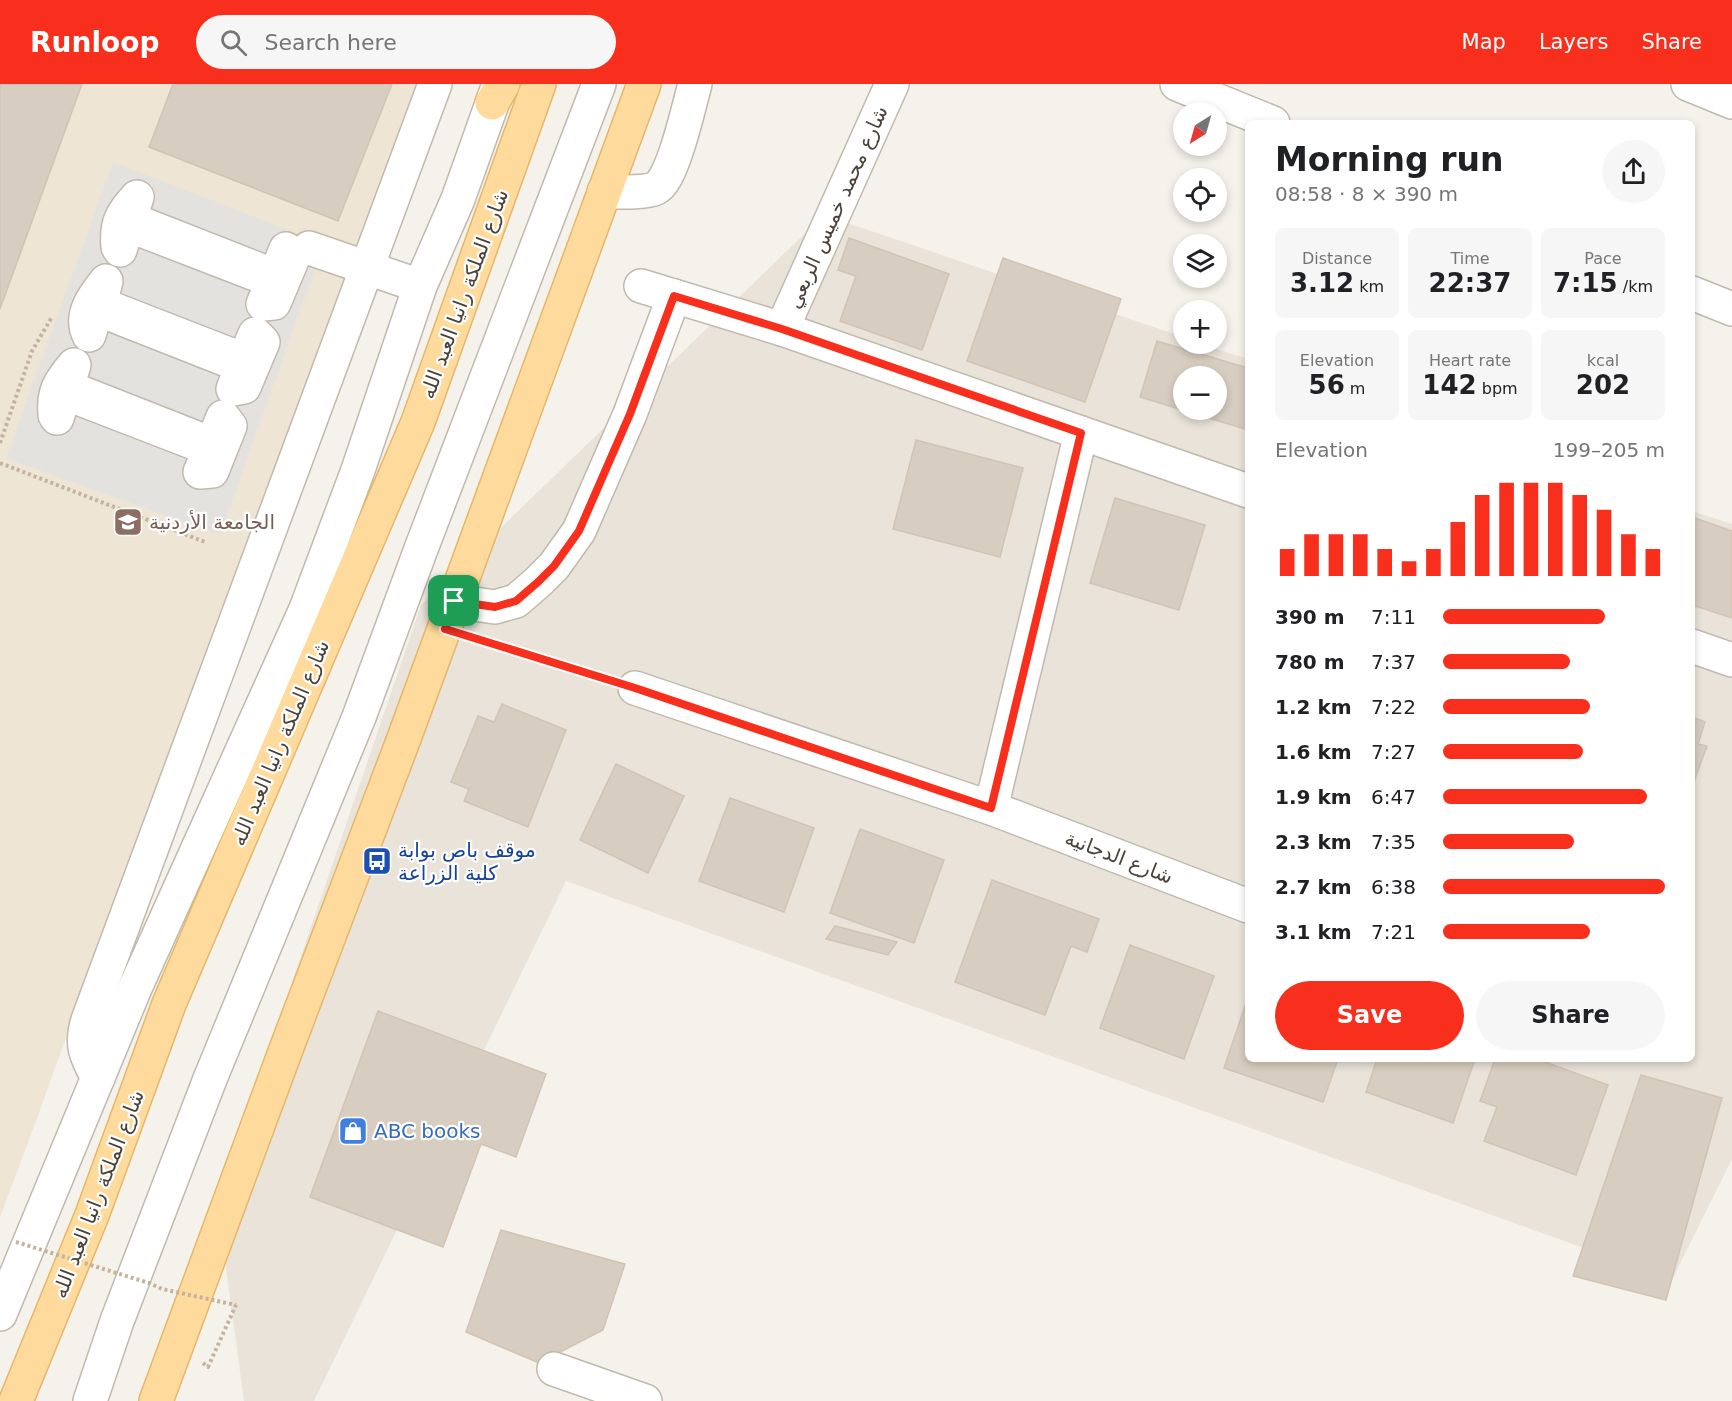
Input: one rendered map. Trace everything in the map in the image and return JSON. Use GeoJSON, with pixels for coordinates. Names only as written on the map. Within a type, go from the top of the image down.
{"type":"FeatureCollection","features":[{"type":"Feature","properties":{"kind":"main road","name":"شارع الملكة رانيا العبد الله"},"geometry":{"type":"LineString","coordinates":[[16,1401],[92,1215],[169,1004],[418,422],[539,84]]}},
{"type":"Feature","properties":{"kind":"main road"},"geometry":{"type":"LineString","coordinates":[[156,1401],[644,84]]}},
{"type":"Feature","properties":{"kind":"street"},"geometry":{"type":"LineString","coordinates":[[98,1078],[84,1049],[85,1029],[435,84]]}},
{"type":"Feature","properties":{"kind":"street"},"geometry":{"type":"LineString","coordinates":[[90,1401],[117,1321],[210,1079],[359,717],[599,84]]}},
{"type":"Feature","properties":{"kind":"street"},"geometry":{"type":"LineString","coordinates":[[604,192],[654,190],[662,184],[671,168],[695,84]]}},
{"type":"Feature","properties":{"kind":"street","name":"شارع محمد خميس الربعي"},"geometry":{"type":"LineString","coordinates":[[782,329],[892,84]]}},
{"type":"Feature","properties":{"kind":"street"},"geometry":{"type":"LineString","coordinates":[[1177,84],[1266,120]]}},
{"type":"Feature","properties":{"kind":"street"},"geometry":{"type":"LineString","coordinates":[[1688,84],[1732,102]]}},
{"type":"Feature","properties":{"kind":"street"},"geometry":{"type":"LineString","coordinates":[[0,1314],[135,988],[306,609],[358,470],[420,286],[458,200],[498,90]]}},
{"type":"Feature","properties":{"kind":"street"},"geometry":{"type":"LineString","coordinates":[[137,197],[130,219],[275,276],[286,249],[293,258],[274,303],[263,304],[273,281],[128,225],[120,250],[117,230],[124,212],[137,197]]}},
{"type":"Feature","properties":{"kind":"street"},"geometry":{"type":"LineString","coordinates":[[309,248],[420,286]]}},
{"type":"Feature","properties":{"kind":"street"},"geometry":{"type":"LineString","coordinates":[[106,281],[100,304],[244,360],[255,334],[263,342],[244,387],[232,389],[242,366],[97,309],[89,335],[87,315],[89,305],[106,281]]}},
{"type":"Feature","properties":{"kind":"street","name":"شارع محمد خميس الربعي"},"geometry":{"type":"LineString","coordinates":[[641,286],[782,329],[1245,490]]}},
{"type":"Feature","properties":{"kind":"street"},"geometry":{"type":"LineString","coordinates":[[1695,294],[1732,309]]}},
{"type":"Feature","properties":{"kind":"street"},"geometry":{"type":"LineString","coordinates":[[449,615],[516,601],[554,566],[579,531],[630,414],[674,296]]}},
{"type":"Feature","properties":{"kind":"street"},"geometry":{"type":"LineString","coordinates":[[74,365],[67,387],[212,444],[223,417],[230,426],[212,471],[201,472],[210,449],[65,393],[57,418],[54,398],[57,389],[74,365]]}},
{"type":"Feature","properties":{"kind":"street"},"geometry":{"type":"LineString","coordinates":[[991,808],[1081,433]]}},
{"type":"Feature","properties":{"kind":"street"},"geometry":{"type":"LineString","coordinates":[[1695,647],[1732,660]]}},
{"type":"Feature","properties":{"kind":"street","name":"شارع الدجانية"},"geometry":{"type":"LineString","coordinates":[[635,688],[991,808],[1245,905]]}},
{"type":"Feature","properties":{"kind":"street"},"geometry":{"type":"LineString","coordinates":[[554,1370],[645,1401]]}},
{"type":"Feature","properties":{"kind":"path"},"geometry":{"type":"LineString","coordinates":[[0,443],[32,351],[54,314]]}},
{"type":"Feature","properties":{"kind":"path"},"geometry":{"type":"LineString","coordinates":[[0,463],[205,542]]}},
{"type":"Feature","properties":{"kind":"path"},"geometry":{"type":"LineString","coordinates":[[449,615],[635,688]]}},
{"type":"Feature","properties":{"kind":"path"},"geometry":{"type":"LineString","coordinates":[[16,1242],[162,1289],[236,1305],[208,1367]]}},
{"type":"Feature","properties":{"kind":"shaded area","name":"الجامعة الأردنية"},"geometry":{"type":"Polygon","coordinates":[[[0,84],[427,84],[182,715],[0,1217],[0,84]]]}},
{"type":"Feature","properties":{"kind":"shaded area"},"geometry":{"type":"Polygon","coordinates":[[[113,162],[324,244],[220,535],[6,458],[113,162]]]}},
{"type":"Feature","properties":{"kind":"shaded area"},"geometry":{"type":"Polygon","coordinates":[[[824,215],[1173,334],[1173,354],[1227,352],[1245,358],[1245,1062],[1695,1062],[1695,512],[1732,524],[1732,1159],[1672,1280],[566,881],[314,1401],[244,1401],[217,1202],[421,605],[824,215]]]}},
{"type":"Feature","properties":{"kind":"building"},"geometry":{"type":"Polygon","coordinates":[[[0,84],[82,84],[0,309],[0,84]]]}},
{"type":"Feature","properties":{"kind":"building"},"geometry":{"type":"Polygon","coordinates":[[[173,84],[392,84],[338,221],[149,147],[173,84]]]}},
{"type":"Feature","properties":{"kind":"building"},"geometry":{"type":"Polygon","coordinates":[[[849,238],[949,274],[922,350],[840,321],[856,276],[838,270],[849,238]]]}},
{"type":"Feature","properties":{"kind":"building"},"geometry":{"type":"Polygon","coordinates":[[[1003,258],[1121,299],[1085,402],[967,361],[1003,258]]]}},
{"type":"Feature","properties":{"kind":"building"},"geometry":{"type":"Polygon","coordinates":[[[1157,341],[1173,346],[1173,354],[1201,354],[1245,367],[1245,429],[1215,420],[1227,420],[1227,366],[1173,366],[1173,407],[1140,397],[1157,341]]]}},
{"type":"Feature","properties":{"kind":"building"},"geometry":{"type":"Polygon","coordinates":[[[916,440],[1023,468],[1000,557],[893,529],[916,440]]]}},
{"type":"Feature","properties":{"kind":"building"},"geometry":{"type":"Polygon","coordinates":[[[1115,498],[1205,525],[1179,610],[1090,583],[1115,498]]]}},
{"type":"Feature","properties":{"kind":"building"},"geometry":{"type":"Polygon","coordinates":[[[1695,518],[1732,531],[1732,618],[1695,606],[1695,518]]]}},
{"type":"Feature","properties":{"kind":"building"},"geometry":{"type":"Polygon","coordinates":[[[502,704],[566,730],[528,827],[464,801],[469,789],[451,782],[478,716],[494,722],[502,704]]]}},
{"type":"Feature","properties":{"kind":"building"},"geometry":{"type":"Polygon","coordinates":[[[1695,718],[1705,722],[1698,744],[1707,746],[1695,779],[1695,718]]]}},
{"type":"Feature","properties":{"kind":"building"},"geometry":{"type":"Polygon","coordinates":[[[616,764],[684,796],[648,873],[580,840],[616,764]]]}},
{"type":"Feature","properties":{"kind":"building"},"geometry":{"type":"Polygon","coordinates":[[[730,798],[814,828],[784,912],[699,881],[730,798]]]}},
{"type":"Feature","properties":{"kind":"building"},"geometry":{"type":"Polygon","coordinates":[[[860,829],[944,860],[914,943],[830,913],[860,829]]]}},
{"type":"Feature","properties":{"kind":"building"},"geometry":{"type":"Polygon","coordinates":[[[992,880],[1099,919],[1087,952],[1071,946],[1045,1015],[955,982],[992,880]]]}},
{"type":"Feature","properties":{"kind":"building"},"geometry":{"type":"Polygon","coordinates":[[[835,926],[897,942],[888,955],[826,939],[835,926]]]}},
{"type":"Feature","properties":{"kind":"building"},"geometry":{"type":"Polygon","coordinates":[[[1130,945],[1214,976],[1184,1059],[1100,1028],[1130,945]]]}},
{"type":"Feature","properties":{"kind":"building"},"geometry":{"type":"Polygon","coordinates":[[[1245,1006],[1245,1062],[1337,1062],[1323,1102],[1224,1068],[1245,1006]]]}},
{"type":"Feature","properties":{"kind":"building"},"geometry":{"type":"Polygon","coordinates":[[[378,1011],[546,1074],[516,1157],[481,1144],[443,1247],[310,1197],[378,1011]]]}},
{"type":"Feature","properties":{"kind":"building"},"geometry":{"type":"Polygon","coordinates":[[[1376,1062],[1474,1062],[1453,1123],[1366,1092],[1376,1062]]]}},
{"type":"Feature","properties":{"kind":"building"},"geometry":{"type":"Polygon","coordinates":[[[1494,1062],[1545,1062],[1608,1085],[1576,1175],[1484,1141],[1497,1107],[1480,1101],[1494,1062]]]}},
{"type":"Feature","properties":{"kind":"building"},"geometry":{"type":"Polygon","coordinates":[[[1641,1075],[1722,1098],[1666,1300],[1573,1276],[1641,1075]]]}},
{"type":"Feature","properties":{"kind":"building"},"geometry":{"type":"Polygon","coordinates":[[[501,1230],[625,1264],[603,1330],[539,1363],[466,1332],[501,1230]]]}},
{"type":"Feature","properties":{"kind":"place","name":"الجامعة الأردنية"},"geometry":{"type":"Point","coordinates":[128,522]}},
{"type":"Feature","properties":{"kind":"place","name":"موقف باص بوابة كلية الزراعة"},"geometry":{"type":"Point","coordinates":[377,861]}},
{"type":"Feature","properties":{"kind":"place","name":"ABC books"},"geometry":{"type":"Point","coordinates":[353,1131]}},
{"type":"Feature","properties":{"kind":"route"},"geometry":{"type":"LineString","coordinates":[[674,296],[782,329],[1081,433],[991,808],[635,688],[445,629],[454,601],[495,607],[516,601],[554,566],[579,531],[630,414],[674,296]]}}]}
